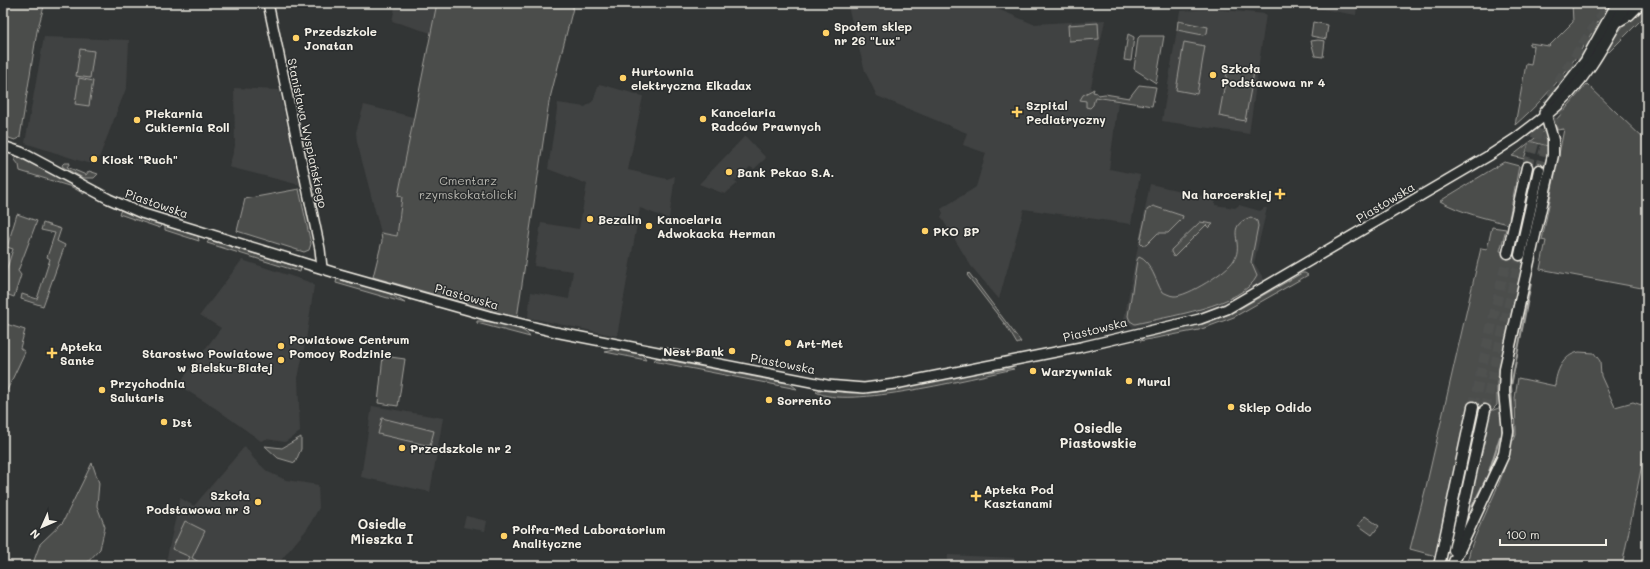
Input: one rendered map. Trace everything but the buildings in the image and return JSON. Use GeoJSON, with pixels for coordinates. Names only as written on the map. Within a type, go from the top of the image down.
{"type":"FeatureCollection","features":[{"type":"Feature","properties":{"kind":"main road","name":"Piastowska"},"geometry":{"type":"LineString","coordinates":[[1546,115],[1560,104],[1584,75],[1627,3]]}},
{"type":"Feature","properties":{"kind":"main road"},"geometry":{"type":"LineString","coordinates":[[1617,22],[1629,15],[1641,3]]}},
{"type":"Feature","properties":{"kind":"main road"},"geometry":{"type":"LineString","coordinates":[[1451,566],[1498,469],[1506,447],[1508,431],[1504,392],[1505,368],[1553,155],[1553,140],[1546,115]]}},
{"type":"Feature","properties":{"kind":"main road"},"geometry":{"type":"LineString","coordinates":[[1508,252],[1527,167]]}},
{"type":"Feature","properties":{"kind":"main road"},"geometry":{"type":"LineString","coordinates":[[1520,255],[1538,170]]}},
{"type":"Feature","properties":{"kind":"main road"},"geometry":{"type":"LineString","coordinates":[[1439,566],[1473,407]]}},
{"type":"Feature","properties":{"kind":"main road"},"geometry":{"type":"LineString","coordinates":[[1451,566],[1485,410]]}},
{"type":"Feature","properties":{"kind":"street","name":"Stanisława Wyspiańskiego"},"geometry":{"type":"LineString","coordinates":[[268,3],[318,241],[322,268]]}},
{"type":"Feature","properties":{"kind":"street","name":"Piastowska"},"geometry":{"type":"LineString","coordinates":[[1533,125],[1585,61],[1617,3]]}},
{"type":"Feature","properties":{"kind":"street","name":"Piastowska"},"geometry":{"type":"LineString","coordinates":[[3,146],[21,152],[109,199],[141,213],[322,268],[521,325],[847,388],[879,387],[1086,346],[1200,319],[1228,309],[1493,153],[1546,115]]}},
{"type":"Feature","properties":{"kind":"shaded area"},"geometry":{"type":"Polygon","coordinates":[[[396,3],[437,3],[431,33],[392,21],[396,3]]]}},
{"type":"Feature","properties":{"kind":"shaded area","name":"Szpital Pediatryczny"},"geometry":{"type":"Polygon","coordinates":[[[847,3],[994,3],[993,7],[1033,24],[1105,20],[1089,96],[1118,102],[1109,169],[1140,175],[1131,224],[1024,209],[999,299],[971,266],[941,217],[943,213],[941,209],[976,187],[986,153],[963,145],[967,133],[877,96],[865,71],[847,3]]]}},
{"type":"Feature","properties":{"kind":"shaded area"},"geometry":{"type":"Polygon","coordinates":[[[1317,3],[1357,3],[1356,15],[1316,8],[1317,3]]]}},
{"type":"Feature","properties":{"kind":"shaded area","name":"Szkoła Podstawowa nr 4"},"geometry":{"type":"Polygon","coordinates":[[[1212,9],[1266,14],[1249,134],[1162,121],[1180,11],[1212,9]]]}},
{"type":"Feature","properties":{"kind":"shaded area"},"geometry":{"type":"Polygon","coordinates":[[[44,37],[129,40],[127,86],[97,163],[87,163],[25,143],[44,37]]]}},
{"type":"Feature","properties":{"kind":"shaded area"},"geometry":{"type":"Polygon","coordinates":[[[599,84],[643,96],[628,170],[667,179],[675,176],[669,219],[640,208],[617,336],[530,318],[528,316],[531,292],[569,299],[573,271],[534,266],[541,223],[579,229],[587,184],[548,169],[558,103],[585,107],[593,101],[599,84]]]}},
{"type":"Feature","properties":{"kind":"shaded area"},"geometry":{"type":"Polygon","coordinates":[[[234,88],[279,90],[300,185],[229,167],[235,146],[234,88]]]}},
{"type":"Feature","properties":{"kind":"shaded area"},"geometry":{"type":"Polygon","coordinates":[[[364,105],[413,117],[398,196],[402,197],[397,236],[381,233],[357,142],[356,132],[364,105]]]}},
{"type":"Feature","properties":{"kind":"shaded area"},"geometry":{"type":"Polygon","coordinates":[[[745,136],[766,158],[754,169],[750,167],[734,182],[738,183],[725,194],[699,184],[745,136]]]}},
{"type":"Feature","properties":{"kind":"shaded area"},"geometry":{"type":"Polygon","coordinates":[[[1150,184],[1216,199],[1215,205],[1235,208],[1239,205],[1260,211],[1267,208],[1254,263],[1265,281],[1229,302],[1215,308],[1133,327],[1129,324],[1124,319],[1150,184]]]}},
{"type":"Feature","properties":{"kind":"shaded area","name":"Starostwo Powiatowe w Bielsku-Białej"},"geometry":{"type":"Polygon","coordinates":[[[242,260],[312,283],[314,286],[306,340],[298,378],[300,432],[285,442],[266,439],[261,441],[215,408],[178,385],[221,328],[200,315],[242,260]]]}},
{"type":"Feature","properties":{"kind":"shaded area","name":"Przedszkole nr 2"},"geometry":{"type":"Polygon","coordinates":[[[372,406],[443,418],[430,492],[361,477],[372,406]]]}},
{"type":"Feature","properties":{"kind":"shaded area","name":"Szkoła Podstawowa nr 3"},"geometry":{"type":"Polygon","coordinates":[[[245,446],[254,459],[268,472],[286,480],[318,485],[319,508],[307,529],[276,566],[165,566],[180,498],[194,506],[245,446]]]}},
{"type":"Feature","properties":{"kind":"shaded area"},"geometry":{"type":"Polygon","coordinates":[[[466,516],[487,521],[485,531],[463,527],[466,516]]]}},
{"type":"Feature","properties":{"kind":"shaded area"},"geometry":{"type":"Polygon","coordinates":[[[948,555],[1015,558],[1014,566],[947,566],[948,555]]]}},
{"type":"Feature","properties":{"kind":"green space"},"geometry":{"type":"Polygon","coordinates":[[[3,3],[45,3],[37,31],[20,137],[15,140],[3,136],[3,3]]]}},
{"type":"Feature","properties":{"kind":"green space","name":"Cmentarz rzymskokatolicki"},"geometry":{"type":"Polygon","coordinates":[[[437,3],[574,4],[549,102],[517,318],[373,277],[382,241],[381,233],[397,236],[402,197],[398,196],[437,3]]]}},
{"type":"Feature","properties":{"kind":"green space"},"geometry":{"type":"Polygon","coordinates":[[[1572,3],[1608,3],[1589,37],[1568,69],[1543,98],[1515,125],[1526,64],[1531,65],[1534,46],[1529,45],[1530,43],[1549,46],[1573,22],[1572,3]]]}},
{"type":"Feature","properties":{"kind":"green space"},"geometry":{"type":"Polygon","coordinates":[[[1647,4],[1647,14],[1609,52],[1606,51],[1624,25],[1647,4]]]}},
{"type":"Feature","properties":{"kind":"green space"},"geometry":{"type":"Polygon","coordinates":[[[1178,21],[1208,27],[1207,33],[1203,35],[1177,30],[1178,21]]]}},
{"type":"Feature","properties":{"kind":"green space"},"geometry":{"type":"Polygon","coordinates":[[[1313,22],[1328,25],[1326,39],[1311,36],[1313,22]]]}},
{"type":"Feature","properties":{"kind":"green space"},"geometry":{"type":"Polygon","coordinates":[[[1098,23],[1099,39],[1069,41],[1068,25],[1098,23]]]}},
{"type":"Feature","properties":{"kind":"green space"},"geometry":{"type":"Polygon","coordinates":[[[1128,34],[1134,37],[1131,61],[1124,60],[1128,34]]]}},
{"type":"Feature","properties":{"kind":"green space"},"geometry":{"type":"Polygon","coordinates":[[[1140,36],[1164,36],[1156,83],[1134,69],[1138,38],[1140,36]]]}},
{"type":"Feature","properties":{"kind":"green space"},"geometry":{"type":"Polygon","coordinates":[[[1311,41],[1325,41],[1323,57],[1315,56],[1311,41]]]}},
{"type":"Feature","properties":{"kind":"green space"},"geometry":{"type":"Polygon","coordinates":[[[1184,42],[1205,46],[1197,94],[1176,90],[1184,42]]]}},
{"type":"Feature","properties":{"kind":"green space"},"geometry":{"type":"Polygon","coordinates":[[[80,49],[94,51],[90,78],[76,76],[80,49]]]}},
{"type":"Feature","properties":{"kind":"green space"},"geometry":{"type":"Polygon","coordinates":[[[1228,67],[1254,72],[1245,121],[1219,116],[1228,67]]]}},
{"type":"Feature","properties":{"kind":"green space"},"geometry":{"type":"Polygon","coordinates":[[[79,78],[93,81],[89,106],[75,104],[79,78]]]}},
{"type":"Feature","properties":{"kind":"green space"},"geometry":{"type":"Polygon","coordinates":[[[1587,84],[1647,142],[1647,289],[1540,269],[1546,241],[1542,240],[1564,129],[1557,130],[1556,120],[1587,84]]]}},
{"type":"Feature","properties":{"kind":"green space"},"geometry":{"type":"Polygon","coordinates":[[[1139,85],[1156,87],[1152,106],[1095,97],[1093,105],[1090,108],[1086,107],[1086,101],[1080,100],[1083,95],[1094,89],[1093,92],[1097,93],[1098,95],[1105,94],[1129,98],[1139,85]]]}},
{"type":"Feature","properties":{"kind":"green space"},"geometry":{"type":"Polygon","coordinates":[[[1544,131],[1546,131],[1551,147],[1533,142],[1529,143],[1524,159],[1512,156],[1544,131]]]}},
{"type":"Feature","properties":{"kind":"green space"},"geometry":{"type":"Polygon","coordinates":[[[15,156],[53,174],[84,192],[84,194],[72,187],[20,171],[19,165],[15,160],[15,156]]]}},
{"type":"Feature","properties":{"kind":"green space"},"geometry":{"type":"Polygon","coordinates":[[[1504,162],[1519,166],[1508,224],[1465,212],[1440,201],[1504,162]]]}},
{"type":"Feature","properties":{"kind":"green space"},"geometry":{"type":"Polygon","coordinates":[[[64,163],[70,163],[67,167],[86,175],[89,171],[98,174],[94,178],[83,178],[63,167],[62,165],[64,163]]]}},
{"type":"Feature","properties":{"kind":"green space"},"geometry":{"type":"Polygon","coordinates":[[[299,189],[311,244],[309,250],[304,252],[237,231],[245,199],[299,189]]]}},
{"type":"Feature","properties":{"kind":"green space"},"geometry":{"type":"Polygon","coordinates":[[[1153,206],[1183,216],[1182,219],[1168,233],[1158,233],[1146,245],[1143,245],[1140,242],[1147,210],[1153,206]]]}},
{"type":"Feature","properties":{"kind":"green space"},"geometry":{"type":"Polygon","coordinates":[[[121,210],[161,224],[160,228],[119,214],[121,210]]]}},
{"type":"Feature","properties":{"kind":"green space"},"geometry":{"type":"Polygon","coordinates":[[[17,214],[37,221],[18,271],[21,275],[14,297],[3,293],[3,281],[13,249],[7,247],[17,214]]]}},
{"type":"Feature","properties":{"kind":"green space"},"geometry":{"type":"Polygon","coordinates":[[[1251,217],[1257,221],[1258,226],[1251,262],[1257,276],[1249,286],[1220,303],[1202,309],[1135,324],[1130,321],[1128,316],[1137,260],[1139,257],[1143,259],[1150,267],[1162,292],[1172,296],[1180,295],[1207,282],[1230,265],[1237,253],[1236,230],[1238,225],[1251,217]]]}},
{"type":"Feature","properties":{"kind":"green space"},"geometry":{"type":"Polygon","coordinates":[[[1200,222],[1213,224],[1209,228],[1206,225],[1174,257],[1171,250],[1200,222]]]}},
{"type":"Feature","properties":{"kind":"green space"},"geometry":{"type":"Polygon","coordinates":[[[43,223],[61,229],[57,241],[65,245],[43,306],[21,299],[22,294],[37,299],[50,259],[47,257],[55,233],[41,230],[43,223]]]}},
{"type":"Feature","properties":{"kind":"green space"},"geometry":{"type":"Polygon","coordinates":[[[165,226],[198,236],[199,241],[165,230],[165,226]]]}},
{"type":"Feature","properties":{"kind":"green space"},"geometry":{"type":"Polygon","coordinates":[[[1492,227],[1506,229],[1500,251],[1524,257],[1497,379],[1497,405],[1491,411],[1501,407],[1502,448],[1461,538],[1488,411],[1468,406],[1436,556],[1410,549],[1426,487],[1481,248],[1487,249],[1492,227]]]}},
{"type":"Feature","properties":{"kind":"green space"},"geometry":{"type":"Polygon","coordinates":[[[209,240],[301,268],[300,272],[207,243],[209,240]]]}},
{"type":"Feature","properties":{"kind":"green space"},"geometry":{"type":"Polygon","coordinates":[[[969,273],[1021,342],[1017,344],[1007,327],[967,275],[969,273]]]}},
{"type":"Feature","properties":{"kind":"green space"},"geometry":{"type":"Polygon","coordinates":[[[1302,273],[1308,275],[1234,317],[1199,330],[1140,341],[1144,337],[1198,325],[1232,313],[1302,273]]]}},
{"type":"Feature","properties":{"kind":"green space"},"geometry":{"type":"Polygon","coordinates":[[[337,278],[387,292],[405,303],[336,283],[337,278]]]}},
{"type":"Feature","properties":{"kind":"green space"},"geometry":{"type":"Polygon","coordinates":[[[477,321],[505,324],[520,329],[530,337],[477,323],[477,321]]]}},
{"type":"Feature","properties":{"kind":"green space"},"geometry":{"type":"Polygon","coordinates":[[[3,323],[25,330],[20,348],[25,352],[3,399],[3,323]]]}},
{"type":"Feature","properties":{"kind":"green space"},"geometry":{"type":"Polygon","coordinates":[[[615,348],[641,353],[646,360],[605,352],[614,350],[615,348]]]}},
{"type":"Feature","properties":{"kind":"green space"},"geometry":{"type":"Polygon","coordinates":[[[1579,352],[1594,353],[1600,361],[1601,376],[1615,407],[1633,402],[1647,407],[1647,439],[1622,566],[1467,566],[1472,543],[1502,475],[1508,457],[1511,440],[1514,440],[1516,435],[1515,398],[1518,378],[1555,386],[1561,364],[1569,356],[1579,352]]]}},
{"type":"Feature","properties":{"kind":"green space"},"geometry":{"type":"Polygon","coordinates":[[[383,356],[405,359],[398,406],[378,403],[383,356]]]}},
{"type":"Feature","properties":{"kind":"green space"},"geometry":{"type":"Polygon","coordinates":[[[657,358],[791,384],[797,389],[653,361],[657,358]]]}},
{"type":"Feature","properties":{"kind":"green space"},"geometry":{"type":"Polygon","coordinates":[[[1011,368],[1014,369],[942,385],[882,395],[832,397],[816,392],[820,390],[851,393],[877,392],[985,370],[990,372],[1011,368]]]}},
{"type":"Feature","properties":{"kind":"green space"},"geometry":{"type":"Polygon","coordinates":[[[382,418],[434,431],[430,446],[378,434],[382,418]]]}},
{"type":"Feature","properties":{"kind":"green space"},"geometry":{"type":"Polygon","coordinates":[[[301,437],[301,449],[295,463],[278,458],[265,446],[282,448],[301,437]]]}},
{"type":"Feature","properties":{"kind":"green space"},"geometry":{"type":"Polygon","coordinates":[[[92,463],[99,483],[97,506],[105,527],[100,549],[84,566],[32,566],[40,544],[63,522],[92,463]]]}},
{"type":"Feature","properties":{"kind":"green space"},"geometry":{"type":"Polygon","coordinates":[[[1365,516],[1379,526],[1372,535],[1358,525],[1365,516]]]}},
{"type":"Feature","properties":{"kind":"green space"},"geometry":{"type":"Polygon","coordinates":[[[185,521],[205,531],[192,558],[206,566],[185,566],[190,557],[172,549],[185,521]]]}},
{"type":"Feature","properties":{"kind":"waterway"},"geometry":{"type":"LineString","coordinates":[[1512,436],[1514,436],[1511,386],[1531,283]]}},
{"type":"Feature","properties":{"kind":"waterway"},"geometry":{"type":"LineString","coordinates":[[1472,507],[1488,475],[1500,437],[1504,436]]}},
{"type":"Feature","properties":{"kind":"tunnel"},"geometry":{"type":"LineString","coordinates":[[1527,167],[1540,123],[1560,79],[1610,3]]}},
{"type":"Feature","properties":{"kind":"tunnel"},"geometry":{"type":"LineString","coordinates":[[1539,170],[1551,127],[1564,99]]}},
{"type":"Feature","properties":{"kind":"tunnel"},"geometry":{"type":"LineString","coordinates":[[1473,407],[1508,253]]}},
{"type":"Feature","properties":{"kind":"tunnel"},"geometry":{"type":"LineString","coordinates":[[1485,410],[1520,255]]}},
{"type":"Feature","properties":{"kind":"place","name":"Społem sklep nr 26 \"Lux\""},"geometry":{"type":"Point","coordinates":[826,33]}},
{"type":"Feature","properties":{"kind":"place","name":"Przedszkole Jonatan"},"geometry":{"type":"Point","coordinates":[296,38]}},
{"type":"Feature","properties":{"kind":"place","name":"Szkoła Podstawowa nr 4"},"geometry":{"type":"Point","coordinates":[1213,75]}},
{"type":"Feature","properties":{"kind":"place","name":"Hurtownia elektryczna Elkadax"},"geometry":{"type":"Point","coordinates":[623,78]}},
{"type":"Feature","properties":{"kind":"place","name":"Szpital Pediatryczny"},"geometry":{"type":"Point","coordinates":[1017,112]}},
{"type":"Feature","properties":{"kind":"place","name":"Kancelaria Radców Prawnych"},"geometry":{"type":"Point","coordinates":[703,119]}},
{"type":"Feature","properties":{"kind":"place","name":"Piekarnia Cukiernia Roll"},"geometry":{"type":"Point","coordinates":[137,120]}},
{"type":"Feature","properties":{"kind":"place","name":"Kiosk \"Ruch\""},"geometry":{"type":"Point","coordinates":[94,159]}},
{"type":"Feature","properties":{"kind":"place","name":"Bank Pekao S.A."},"geometry":{"type":"Point","coordinates":[729,172]}},
{"type":"Feature","properties":{"kind":"place","name":"Na harcerskiej"},"geometry":{"type":"Point","coordinates":[1280,194]}},
{"type":"Feature","properties":{"kind":"place","name":"Bezalin"},"geometry":{"type":"Point","coordinates":[590,219]}},
{"type":"Feature","properties":{"kind":"place","name":"Kancelaria Adwokacka Herman"},"geometry":{"type":"Point","coordinates":[649,226]}},
{"type":"Feature","properties":{"kind":"place","name":"PKO BP"},"geometry":{"type":"Point","coordinates":[925,231]}},
{"type":"Feature","properties":{"kind":"place","name":"Art-Met"},"geometry":{"type":"Point","coordinates":[788,343]}},
{"type":"Feature","properties":{"kind":"place","name":"Powiatowe Centrum Pomocy Rodzinie"},"geometry":{"type":"Point","coordinates":[281,346]}},
{"type":"Feature","properties":{"kind":"place","name":"Nest Bank"},"geometry":{"type":"Point","coordinates":[732,351]}},
{"type":"Feature","properties":{"kind":"place","name":"Apteka Sante"},"geometry":{"type":"Point","coordinates":[52,353]}},
{"type":"Feature","properties":{"kind":"place","name":"Starostwo Powiatowe w Bielsku-Białej"},"geometry":{"type":"Point","coordinates":[281,360]}},
{"type":"Feature","properties":{"kind":"place","name":"Warzywniak"},"geometry":{"type":"Point","coordinates":[1033,371]}},
{"type":"Feature","properties":{"kind":"place","name":"Mural"},"geometry":{"type":"Point","coordinates":[1129,381]}},
{"type":"Feature","properties":{"kind":"place","name":"Przychodnia Salutaris"},"geometry":{"type":"Point","coordinates":[102,390]}},
{"type":"Feature","properties":{"kind":"place","name":"Sorrento"},"geometry":{"type":"Point","coordinates":[769,400]}},
{"type":"Feature","properties":{"kind":"place","name":"Sklep Odido"},"geometry":{"type":"Point","coordinates":[1231,407]}},
{"type":"Feature","properties":{"kind":"place","name":"Dst"},"geometry":{"type":"Point","coordinates":[164,422]}},
{"type":"Feature","properties":{"kind":"place","name":"Przedszkole nr 2"},"geometry":{"type":"Point","coordinates":[402,448]}},
{"type":"Feature","properties":{"kind":"place","name":"Apteka Pod Kasztanami"},"geometry":{"type":"Point","coordinates":[976,496]}},
{"type":"Feature","properties":{"kind":"place","name":"Szkoła Podstawowa nr 3"},"geometry":{"type":"Point","coordinates":[258,502]}},
{"type":"Feature","properties":{"kind":"place","name":"Polfra-Med Laboratorium Analityczne"},"geometry":{"type":"Point","coordinates":[504,536]}},
{"type":"Feature","properties":{"kind":"district","name":"Osiedle Piastowskie"},"geometry":{"type":"Point","coordinates":[1098,434]}},
{"type":"Feature","properties":{"kind":"district","name":"Osiedle Mieszka I"},"geometry":{"type":"Point","coordinates":[382,530]}}]}
